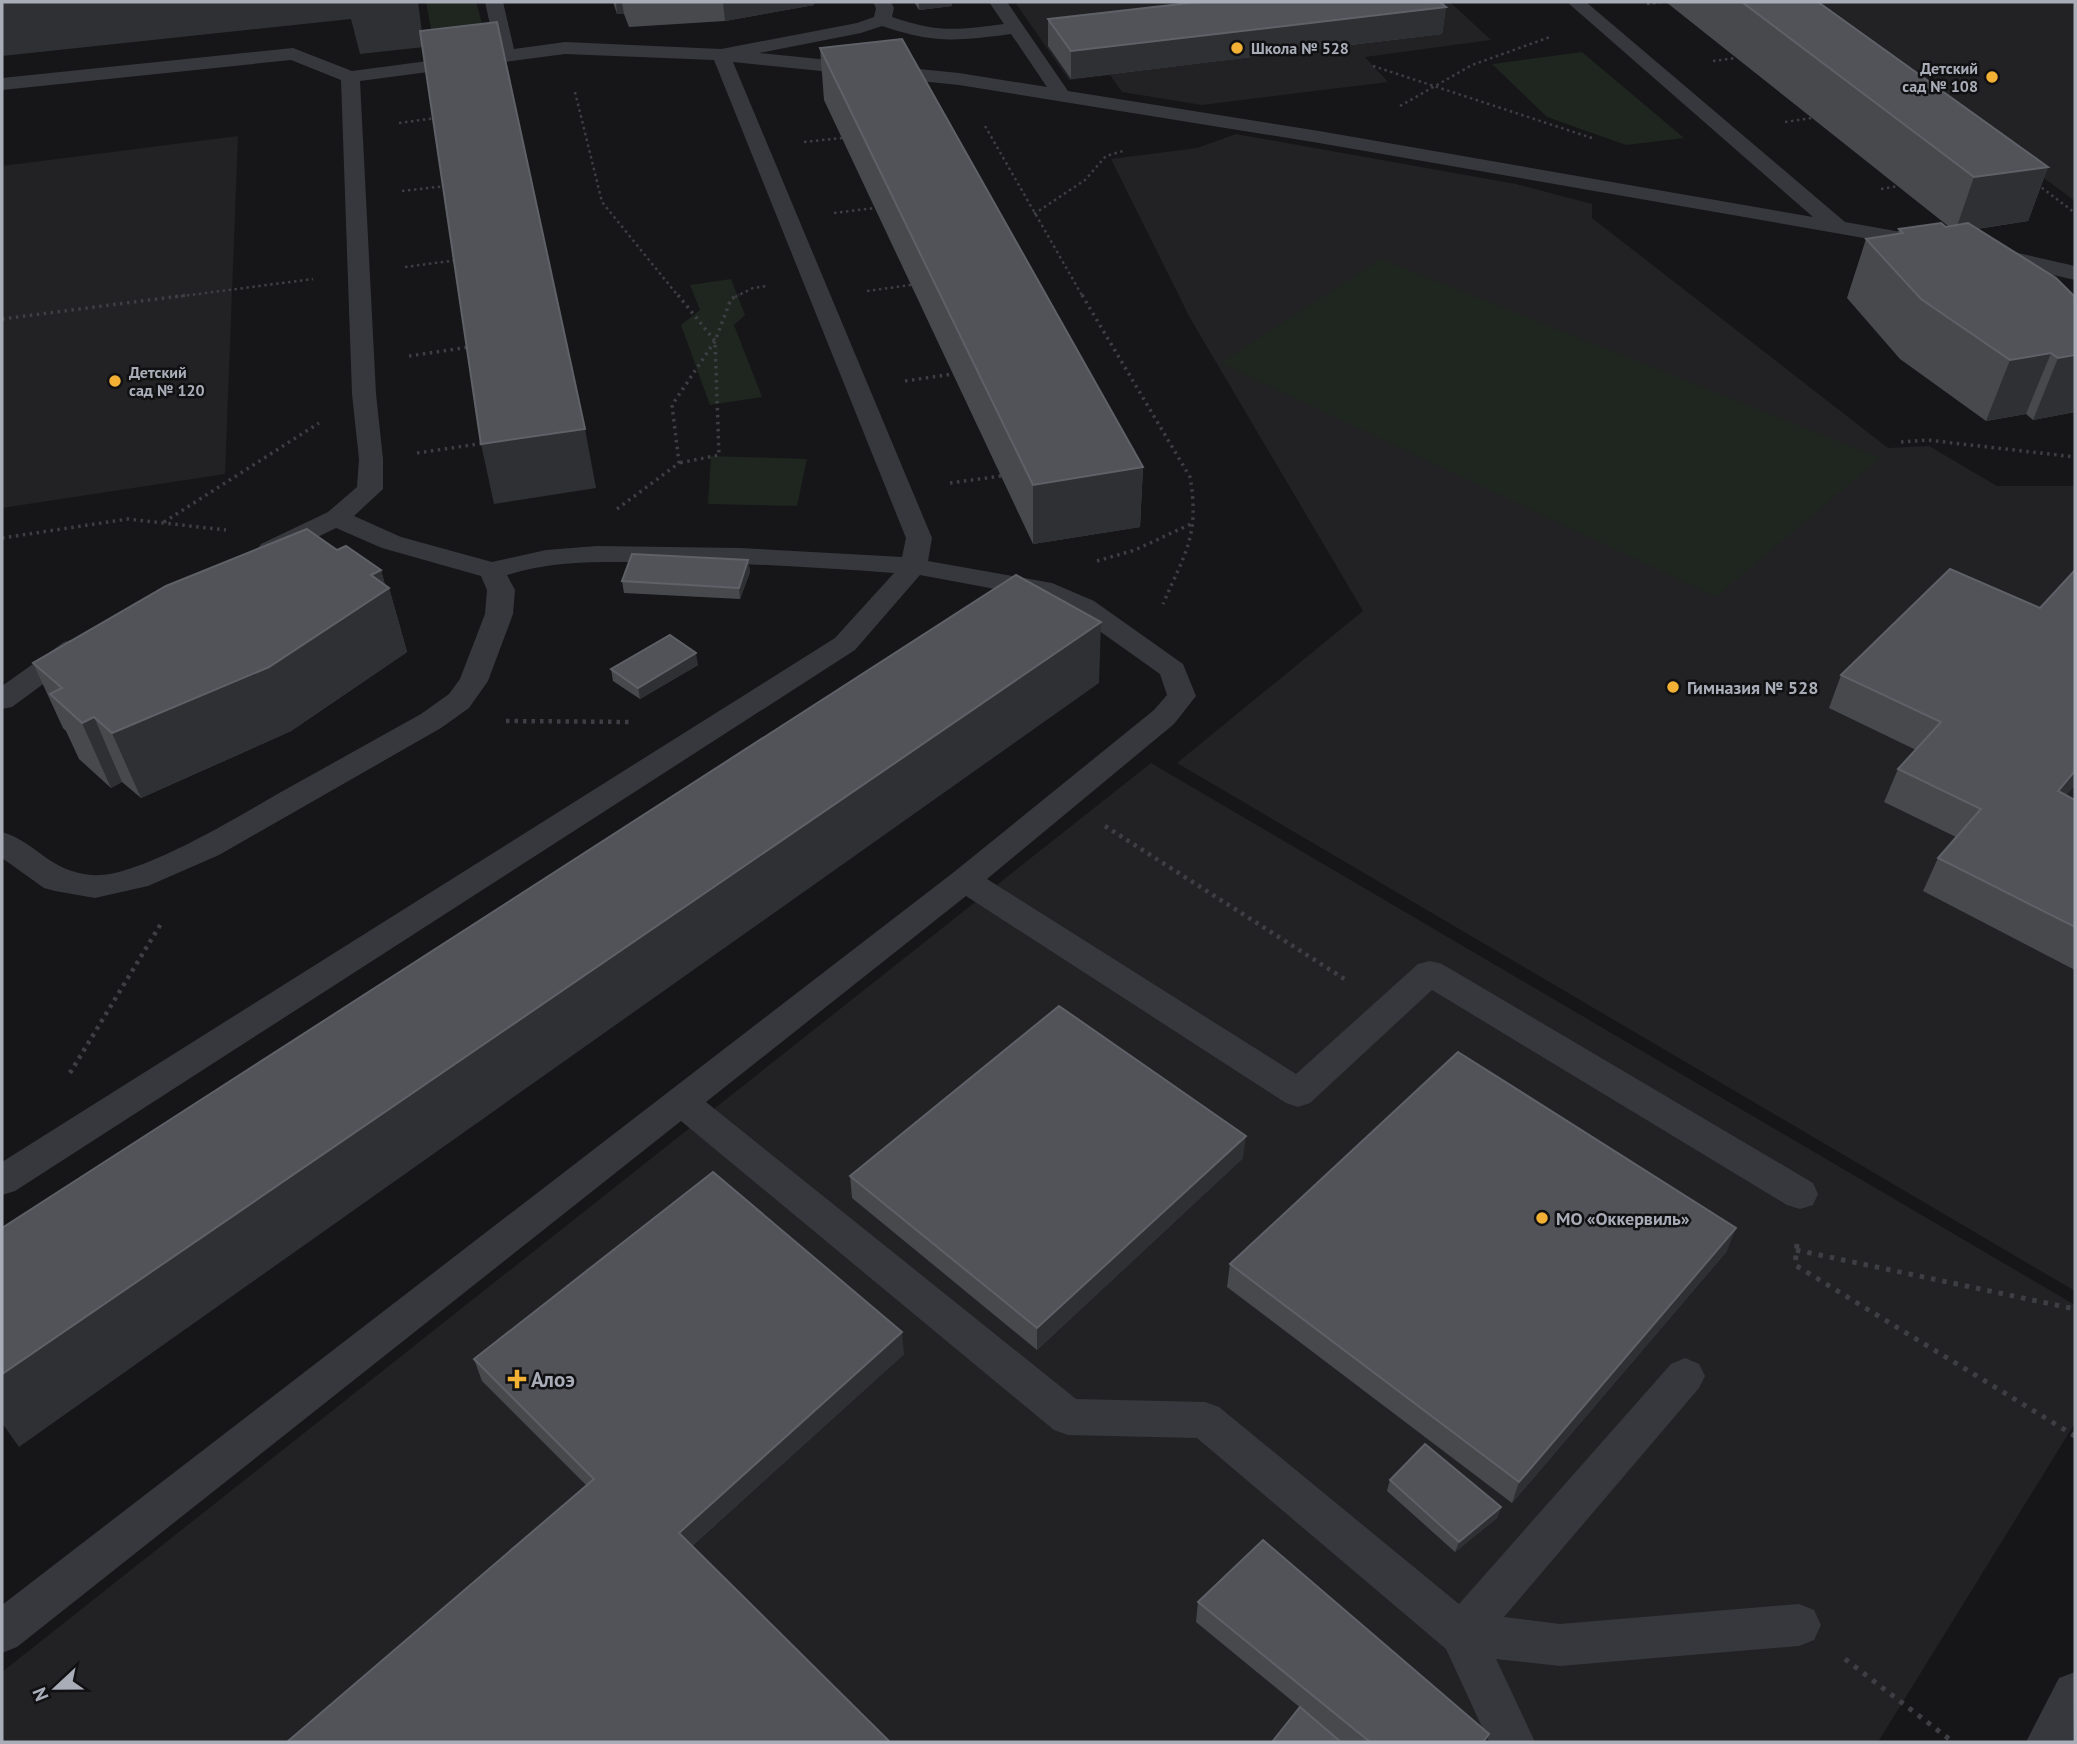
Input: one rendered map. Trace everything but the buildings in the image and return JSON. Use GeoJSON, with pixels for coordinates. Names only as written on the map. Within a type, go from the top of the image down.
{"type":"FeatureCollection","features":[{"type":"Feature","properties":{"kind":"lane"},"geometry":{"type":"LineString","coordinates":[[494,2],[506,55]]}},
{"type":"Feature","properties":{"kind":"lane"},"geometry":{"type":"LineString","coordinates":[[998,2],[1062,96]]}},
{"type":"Feature","properties":{"kind":"lane"},"geometry":{"type":"LineString","coordinates":[[1576,2],[1839,228]]}},
{"type":"Feature","properties":{"kind":"lane"},"geometry":{"type":"LineString","coordinates":[[720,55],[861,28],[882,11],[921,33],[948,36],[1016,29]]}},
{"type":"Feature","properties":{"kind":"lane"},"geometry":{"type":"LineString","coordinates":[[2,84],[293,54],[350,77],[565,48],[720,55],[959,79],[1947,246]]}},
{"type":"Feature","properties":{"kind":"lane"},"geometry":{"type":"LineString","coordinates":[[2,1180],[703,737],[845,644],[914,566],[919,538],[720,55]]}},
{"type":"Feature","properties":{"kind":"lane"},"geometry":{"type":"LineString","coordinates":[[247,562],[337,517],[370,489],[371,459],[363,394],[350,77]]}},
{"type":"Feature","properties":{"kind":"lane"},"geometry":{"type":"LineString","coordinates":[[1974,251],[2075,273]]}},
{"type":"Feature","properties":{"kind":"lane"},"geometry":{"type":"LineString","coordinates":[[2,1632],[965,880],[1164,717],[1182,696],[1174,670],[1143,647],[1084,607],[1052,591],[1020,584],[914,566],[708,553],[555,556],[523,560],[492,571],[458,558],[358,532],[337,517]]}},
{"type":"Feature","properties":{"kind":"lane"},"geometry":{"type":"LineString","coordinates":[[2,843],[55,880],[95,887],[137,878],[208,847],[432,721],[460,701],[474,681],[499,614],[501,590],[492,571]]}},
{"type":"Feature","properties":{"kind":"lane"},"geometry":{"type":"LineString","coordinates":[[2,700],[74,648],[97,637]]}},
{"type":"Feature","properties":{"kind":"lane"},"geometry":{"type":"LineString","coordinates":[[965,880],[1298,1093],[1430,973],[1800,1194]]}},
{"type":"Feature","properties":{"kind":"lane"},"geometry":{"type":"LineString","coordinates":[[681,1101],[1068,1417],[1205,1420],[1461,1634],[1513,1742]]}},
{"type":"Feature","properties":{"kind":"lane"},"geometry":{"type":"LineString","coordinates":[[1461,1634],[1685,1376]]}},
{"type":"Feature","properties":{"kind":"lane"},"geometry":{"type":"LineString","coordinates":[[1461,1634],[1560,1645],[1799,1625]]}},
{"type":"Feature","properties":{"kind":"lane"},"geometry":{"type":"LineString","coordinates":[[2049,1742],[2075,1693]]}},
{"type":"Feature","properties":{"kind":"path"},"geometry":{"type":"LineString","coordinates":[[1400,106],[1433,84],[1528,42],[1601,24]]}},
{"type":"Feature","properties":{"kind":"path"},"geometry":{"type":"LineString","coordinates":[[555,556],[679,463],[719,456],[715,341],[602,202],[565,48]]}},
{"type":"Feature","properties":{"kind":"path"},"geometry":{"type":"LineString","coordinates":[[959,79],[1034,214],[1190,477],[1195,506],[1192,538],[1143,647]]}},
{"type":"Feature","properties":{"kind":"path"},"geometry":{"type":"LineString","coordinates":[[1034,214],[1085,180],[1106,156],[1131,149]]}},
{"type":"Feature","properties":{"kind":"path"},"geometry":{"type":"LineString","coordinates":[[2032,180],[2075,213]]}},
{"type":"Feature","properties":{"kind":"path"},"geometry":{"type":"LineString","coordinates":[[2,319],[358,273]]}},
{"type":"Feature","properties":{"kind":"path"},"geometry":{"type":"LineString","coordinates":[[679,463],[671,405],[715,341],[732,299],[752,288],[813,280]]}},
{"type":"Feature","properties":{"kind":"path"},"geometry":{"type":"LineString","coordinates":[[363,362],[471,347]]}},
{"type":"Feature","properties":{"kind":"path"},"geometry":{"type":"LineString","coordinates":[[162,523],[363,394]]}},
{"type":"Feature","properties":{"kind":"path"},"geometry":{"type":"LineString","coordinates":[[1900,442],[1927,440],[2075,457]]}},
{"type":"Feature","properties":{"kind":"path"},"geometry":{"type":"LineString","coordinates":[[371,459],[486,443]]}},
{"type":"Feature","properties":{"kind":"path"},"geometry":{"type":"LineString","coordinates":[[2,538],[128,519],[295,537]]}},
{"type":"Feature","properties":{"kind":"path"},"geometry":{"type":"LineString","coordinates":[[1020,584],[1135,550],[1194,523]]}},
{"type":"Feature","properties":{"kind":"path"},"geometry":{"type":"LineString","coordinates":[[432,721],[662,722],[703,737]]}},
{"type":"Feature","properties":{"kind":"path"},"geometry":{"type":"LineString","coordinates":[[1063,800],[1391,1009]]}},
{"type":"Feature","properties":{"kind":"path"},"geometry":{"type":"LineString","coordinates":[[64,1083],[208,847]]}},
{"type":"Feature","properties":{"kind":"path"},"geometry":{"type":"LineString","coordinates":[[1800,1194],[1795,1265],[2075,1436]]}},
{"type":"Feature","properties":{"kind":"path"},"geometry":{"type":"LineString","coordinates":[[1796,1250],[2075,1309]]}},
{"type":"Feature","properties":{"kind":"path"},"geometry":{"type":"LineString","coordinates":[[1799,1625],[1953,1742]]}},
{"type":"Feature","properties":{"kind":"shaded area"},"geometry":{"type":"Polygon","coordinates":[[[426,2],[476,2],[489,48],[436,55],[426,2]]]}},
{"type":"Feature","properties":{"kind":"shaded area","name":"Школа № 528"},"geometry":{"type":"Polygon","coordinates":[[[1015,2],[1450,2],[1491,40],[1365,57],[1388,82],[1202,105],[1122,92],[1110,75],[1069,80],[1015,2]]]}},
{"type":"Feature","properties":{"kind":"shaded area","name":"Детский сад № 108"},"geometry":{"type":"Polygon","coordinates":[[[1808,2],[2075,2],[2075,201],[2022,162],[1808,2]]]}},
{"type":"Feature","properties":{"kind":"shaded area"},"geometry":{"type":"Polygon","coordinates":[[[1582,52],[1684,138],[1626,145],[1547,117],[1492,64],[1582,52]]]}},
{"type":"Feature","properties":{"kind":"shaded area","name":"Гимназия № 528"},"geometry":{"type":"Polygon","coordinates":[[[1236,134],[1516,184],[1592,204],[1592,218],[1888,448],[1929,446],[1997,486],[2075,486],[2075,1291],[1177,763],[1363,611],[1190,318],[1111,159],[1197,148],[1236,134]]]}},
{"type":"Feature","properties":{"kind":"shaded area","name":"Детский сад № 120"},"geometry":{"type":"Polygon","coordinates":[[[238,136],[225,474],[2,508],[2,166],[238,136]]]}},
{"type":"Feature","properties":{"kind":"shaded area"},"geometry":{"type":"Polygon","coordinates":[[[1381,259],[1880,458],[1716,597],[1220,363],[1381,259]]]}},
{"type":"Feature","properties":{"kind":"shaded area"},"geometry":{"type":"Polygon","coordinates":[[[731,279],[745,315],[734,325],[762,397],[710,405],[681,325],[700,310],[690,285],[731,279]]]}},
{"type":"Feature","properties":{"kind":"shaded area"},"geometry":{"type":"Polygon","coordinates":[[[711,456],[807,459],[797,506],[708,504],[711,456]]]}},
{"type":"Feature","properties":{"kind":"shaded area"},"geometry":{"type":"Polygon","coordinates":[[[1151,763],[2075,1305],[2075,1423],[1878,1742],[2,1742],[2,1672],[1151,763]]]}},
{"type":"Feature","properties":{"kind":"place","name":"Школа № 528"},"geometry":{"type":"Point","coordinates":[1237,48]}},
{"type":"Feature","properties":{"kind":"place","name":"Детский сад № 108"},"geometry":{"type":"Point","coordinates":[1992,77]}},
{"type":"Feature","properties":{"kind":"place","name":"Детский сад № 120"},"geometry":{"type":"Point","coordinates":[115,381]}},
{"type":"Feature","properties":{"kind":"place","name":"Гимназия № 528"},"geometry":{"type":"Point","coordinates":[1673,687]}},
{"type":"Feature","properties":{"kind":"place","name":"МО «Оккервиль»"},"geometry":{"type":"Point","coordinates":[1542,1218]}},
{"type":"Feature","properties":{"kind":"place","name":"Алоэ"},"geometry":{"type":"Point","coordinates":[517,1379]}}]}
